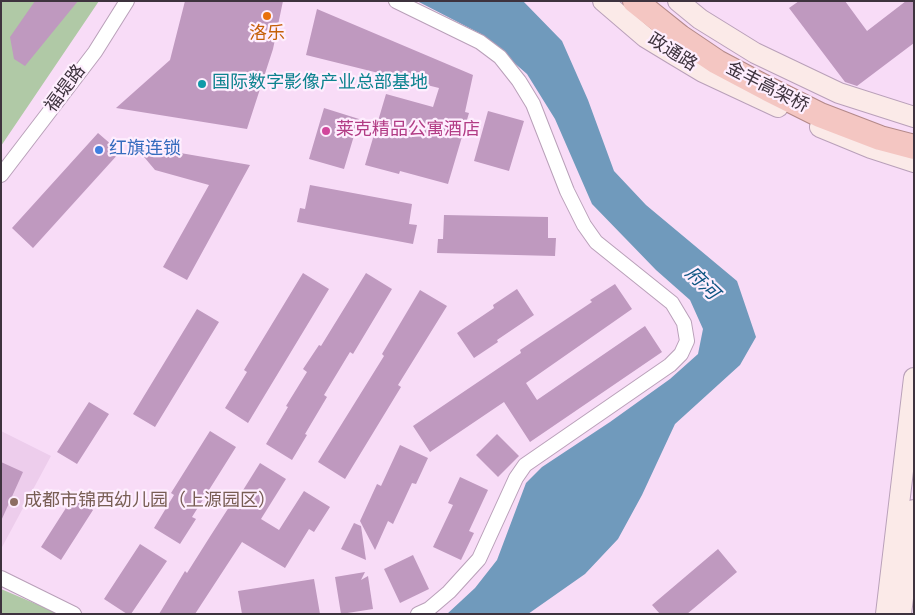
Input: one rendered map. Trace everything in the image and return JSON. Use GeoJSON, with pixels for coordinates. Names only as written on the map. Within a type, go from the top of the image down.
{"type":"FeatureCollection","features":[{"type":"Feature","properties":{"kind":"highway","name":"金丰高架桥"},"geometry":{"type":"LineString","coordinates":[[635,1],[680,37],[717,62],[768,90],[820,115],[871,135],[914,147]]}},
{"type":"Feature","properties":{"kind":"highway","name":"金丰高架桥"},"geometry":{"type":"LineString","coordinates":[[653,1],[698,35],[762,75],[861,120],[894,131],[914,135]]}},
{"type":"Feature","properties":{"kind":"main road","name":"政通路"},"geometry":{"type":"LineString","coordinates":[[603,1],[645,37],[703,72],[806,121],[871,148],[914,162]]}},
{"type":"Feature","properties":{"kind":"main road"},"geometry":{"type":"LineString","coordinates":[[678,1],[700,19],[755,52],[839,93],[914,117]]}},
{"type":"Feature","properties":{"kind":"main road"},"geometry":{"type":"LineString","coordinates":[[886,614],[914,378]]}},
{"type":"Feature","properties":{"kind":"main road"},"geometry":{"type":"LineString","coordinates":[[902,614],[914,510]]}},
{"type":"Feature","properties":{"kind":"street","name":"福堤路"},"geometry":{"type":"LineString","coordinates":[[1,175],[94,52],[127,1]]}},
{"type":"Feature","properties":{"kind":"street"},"geometry":{"type":"LineString","coordinates":[[396,1],[480,42],[500,57],[519,81],[533,104],[567,191],[584,225],[596,242],[672,303],[684,323],[687,341],[681,354],[670,366],[525,465],[516,478],[479,559],[450,592],[430,609],[418,614]]}},
{"type":"Feature","properties":{"kind":"street"},"geometry":{"type":"LineString","coordinates":[[1,578],[74,614]]}},
{"type":"Feature","properties":{"kind":"shaded area","name":"成都市锦西幼儿园（上源园区）"},"geometry":{"type":"Polygon","coordinates":[[[1,431],[51,456],[1,549],[1,431]]]}},
{"type":"Feature","properties":{"kind":"green space"},"geometry":{"type":"Polygon","coordinates":[[[1,1],[99,1],[1,146],[1,1]]]}},
{"type":"Feature","properties":{"kind":"green space"},"geometry":{"type":"Polygon","coordinates":[[[1,589],[60,614],[1,614],[1,589]]]}},
{"type":"Feature","properties":{"kind":"water","name":"府河"},"geometry":{"type":"Polygon","coordinates":[[[417,1],[523,1],[562,41],[588,100],[614,171],[646,205],[737,281],[756,337],[740,365],[675,424],[642,495],[618,539],[585,574],[528,614],[447,614],[475,588],[497,560],[526,483],[542,467],[670,379],[698,354],[703,329],[690,300],[656,270],[592,204],[555,119],[527,74],[481,34],[417,1]]]}},
{"type":"Feature","properties":{"kind":"building"},"geometry":{"type":"Polygon","coordinates":[[[35,1],[78,1],[25,66],[14,59],[10,37],[35,1]]]}},
{"type":"Feature","properties":{"kind":"building","name":"国际数字影像产业总部基地"},"geometry":{"type":"Polygon","coordinates":[[[185,1],[283,1],[273,49],[247,129],[116,108],[170,60],[185,1]]]}},
{"type":"Feature","properties":{"kind":"building"},"geometry":{"type":"Polygon","coordinates":[[[799,1],[845,1],[867,31],[906,1],[914,1],[914,43],[857,86],[845,82],[789,8],[799,1]]]}},
{"type":"Feature","properties":{"kind":"building"},"geometry":{"type":"Polygon","coordinates":[[[317,9],[473,75],[465,112],[469,113],[448,184],[400,171],[399,174],[365,165],[386,94],[433,107],[439,88],[306,55],[317,9]]]}},
{"type":"Feature","properties":{"kind":"building"},"geometry":{"type":"Polygon","coordinates":[[[324,108],[359,119],[344,169],[309,159],[324,108]]]}},
{"type":"Feature","properties":{"kind":"building"},"geometry":{"type":"Polygon","coordinates":[[[488,111],[524,121],[509,171],[474,161],[488,111]]]}},
{"type":"Feature","properties":{"kind":"building"},"geometry":{"type":"Polygon","coordinates":[[[98,133],[120,152],[33,248],[12,228],[98,133]]]}},
{"type":"Feature","properties":{"kind":"building"},"geometry":{"type":"Polygon","coordinates":[[[134,145],[250,165],[187,280],[163,267],[209,185],[155,170],[134,145]]]}},
{"type":"Feature","properties":{"kind":"building"},"geometry":{"type":"Polygon","coordinates":[[[310,185],[412,204],[409,224],[417,225],[413,244],[297,222],[300,208],[305,209],[310,185]]]}},
{"type":"Feature","properties":{"kind":"building"},"geometry":{"type":"Polygon","coordinates":[[[444,215],[548,217],[548,238],[556,238],[555,256],[437,253],[438,239],[443,239],[444,215]]]}},
{"type":"Feature","properties":{"kind":"building"},"geometry":{"type":"Polygon","coordinates":[[[303,273],[329,289],[248,423],[225,408],[247,372],[244,370],[303,273]]]}},
{"type":"Feature","properties":{"kind":"building"},"geometry":{"type":"Polygon","coordinates":[[[366,273],[392,289],[353,354],[350,352],[324,395],[327,397],[292,460],[266,444],[307,372],[303,369],[319,345],[321,346],[366,273]]]}},
{"type":"Feature","properties":{"kind":"building"},"geometry":{"type":"Polygon","coordinates":[[[615,284],[632,309],[526,383],[537,400],[645,326],[662,352],[530,442],[504,402],[430,452],[413,426],[521,353],[520,350],[592,302],[590,300],[615,284]]]}},
{"type":"Feature","properties":{"kind":"building"},"geometry":{"type":"Polygon","coordinates":[[[517,289],[534,315],[474,358],[457,333],[494,308],[493,305],[517,289]]]}},
{"type":"Feature","properties":{"kind":"building"},"geometry":{"type":"Polygon","coordinates":[[[420,290],[447,306],[398,385],[401,387],[345,479],[318,462],[384,356],[382,354],[420,290]]]}},
{"type":"Feature","properties":{"kind":"building"},"geometry":{"type":"Polygon","coordinates":[[[197,309],[219,322],[155,427],[133,414],[197,309]]]}},
{"type":"Feature","properties":{"kind":"building"},"geometry":{"type":"Polygon","coordinates":[[[89,402],[109,414],[77,464],[57,452],[89,402]]]}},
{"type":"Feature","properties":{"kind":"building"},"geometry":{"type":"Polygon","coordinates":[[[210,431],[236,447],[192,517],[196,519],[180,544],[154,528],[174,495],[171,493],[210,431]]]}},
{"type":"Feature","properties":{"kind":"building"},"geometry":{"type":"Polygon","coordinates":[[[497,434],[519,456],[498,477],[476,455],[497,434]]]}},
{"type":"Feature","properties":{"kind":"building"},"geometry":{"type":"Polygon","coordinates":[[[400,445],[428,458],[416,484],[412,483],[393,524],[388,521],[375,550],[360,521],[377,484],[381,486],[400,445]]]}},
{"type":"Feature","properties":{"kind":"building"},"geometry":{"type":"Polygon","coordinates":[[[1,462],[23,472],[1,521],[1,462]]]}},
{"type":"Feature","properties":{"kind":"building"},"geometry":{"type":"Polygon","coordinates":[[[260,463],[286,479],[261,519],[279,530],[304,491],[330,507],[314,532],[309,529],[285,568],[242,542],[195,614],[159,614],[185,571],[187,573],[260,463]]]}},
{"type":"Feature","properties":{"kind":"building"},"geometry":{"type":"Polygon","coordinates":[[[460,477],[488,490],[469,531],[474,533],[461,560],[433,547],[453,505],[448,503],[460,477]]]}},
{"type":"Feature","properties":{"kind":"building"},"geometry":{"type":"Polygon","coordinates":[[[73,497],[93,510],[61,560],[41,547],[73,497]]]}},
{"type":"Feature","properties":{"kind":"building"},"geometry":{"type":"Polygon","coordinates":[[[354,523],[361,526],[366,560],[341,549],[354,523]]]}},
{"type":"Feature","properties":{"kind":"building"},"geometry":{"type":"Polygon","coordinates":[[[140,544],[167,561],[131,614],[127,614],[104,599],[140,544]]]}},
{"type":"Feature","properties":{"kind":"building"},"geometry":{"type":"Polygon","coordinates":[[[718,549],[737,572],[687,614],[660,614],[652,605],[718,549]]]}},
{"type":"Feature","properties":{"kind":"building"},"geometry":{"type":"Polygon","coordinates":[[[413,555],[429,589],[400,603],[384,569],[413,555]]]}},
{"type":"Feature","properties":{"kind":"building"},"geometry":{"type":"Polygon","coordinates":[[[365,572],[361,580],[368,576],[373,609],[341,614],[335,577],[365,572]]]}},
{"type":"Feature","properties":{"kind":"building"},"geometry":{"type":"Polygon","coordinates":[[[314,579],[320,614],[242,614],[238,591],[314,579]]]}},
{"type":"Feature","properties":{"kind":"place","name":"洛乐"},"geometry":{"type":"Point","coordinates":[267,16]}},
{"type":"Feature","properties":{"kind":"place","name":"国际数字影像产业总部基地"},"geometry":{"type":"Point","coordinates":[202,84]}},
{"type":"Feature","properties":{"kind":"place","name":"莱克精品公寓酒店"},"geometry":{"type":"Point","coordinates":[326,131]}},
{"type":"Feature","properties":{"kind":"place","name":"红旗连锁"},"geometry":{"type":"Point","coordinates":[99,150]}},
{"type":"Feature","properties":{"kind":"place","name":"成都市锦西幼儿园（上源园区）"},"geometry":{"type":"Point","coordinates":[14,502]}}]}
